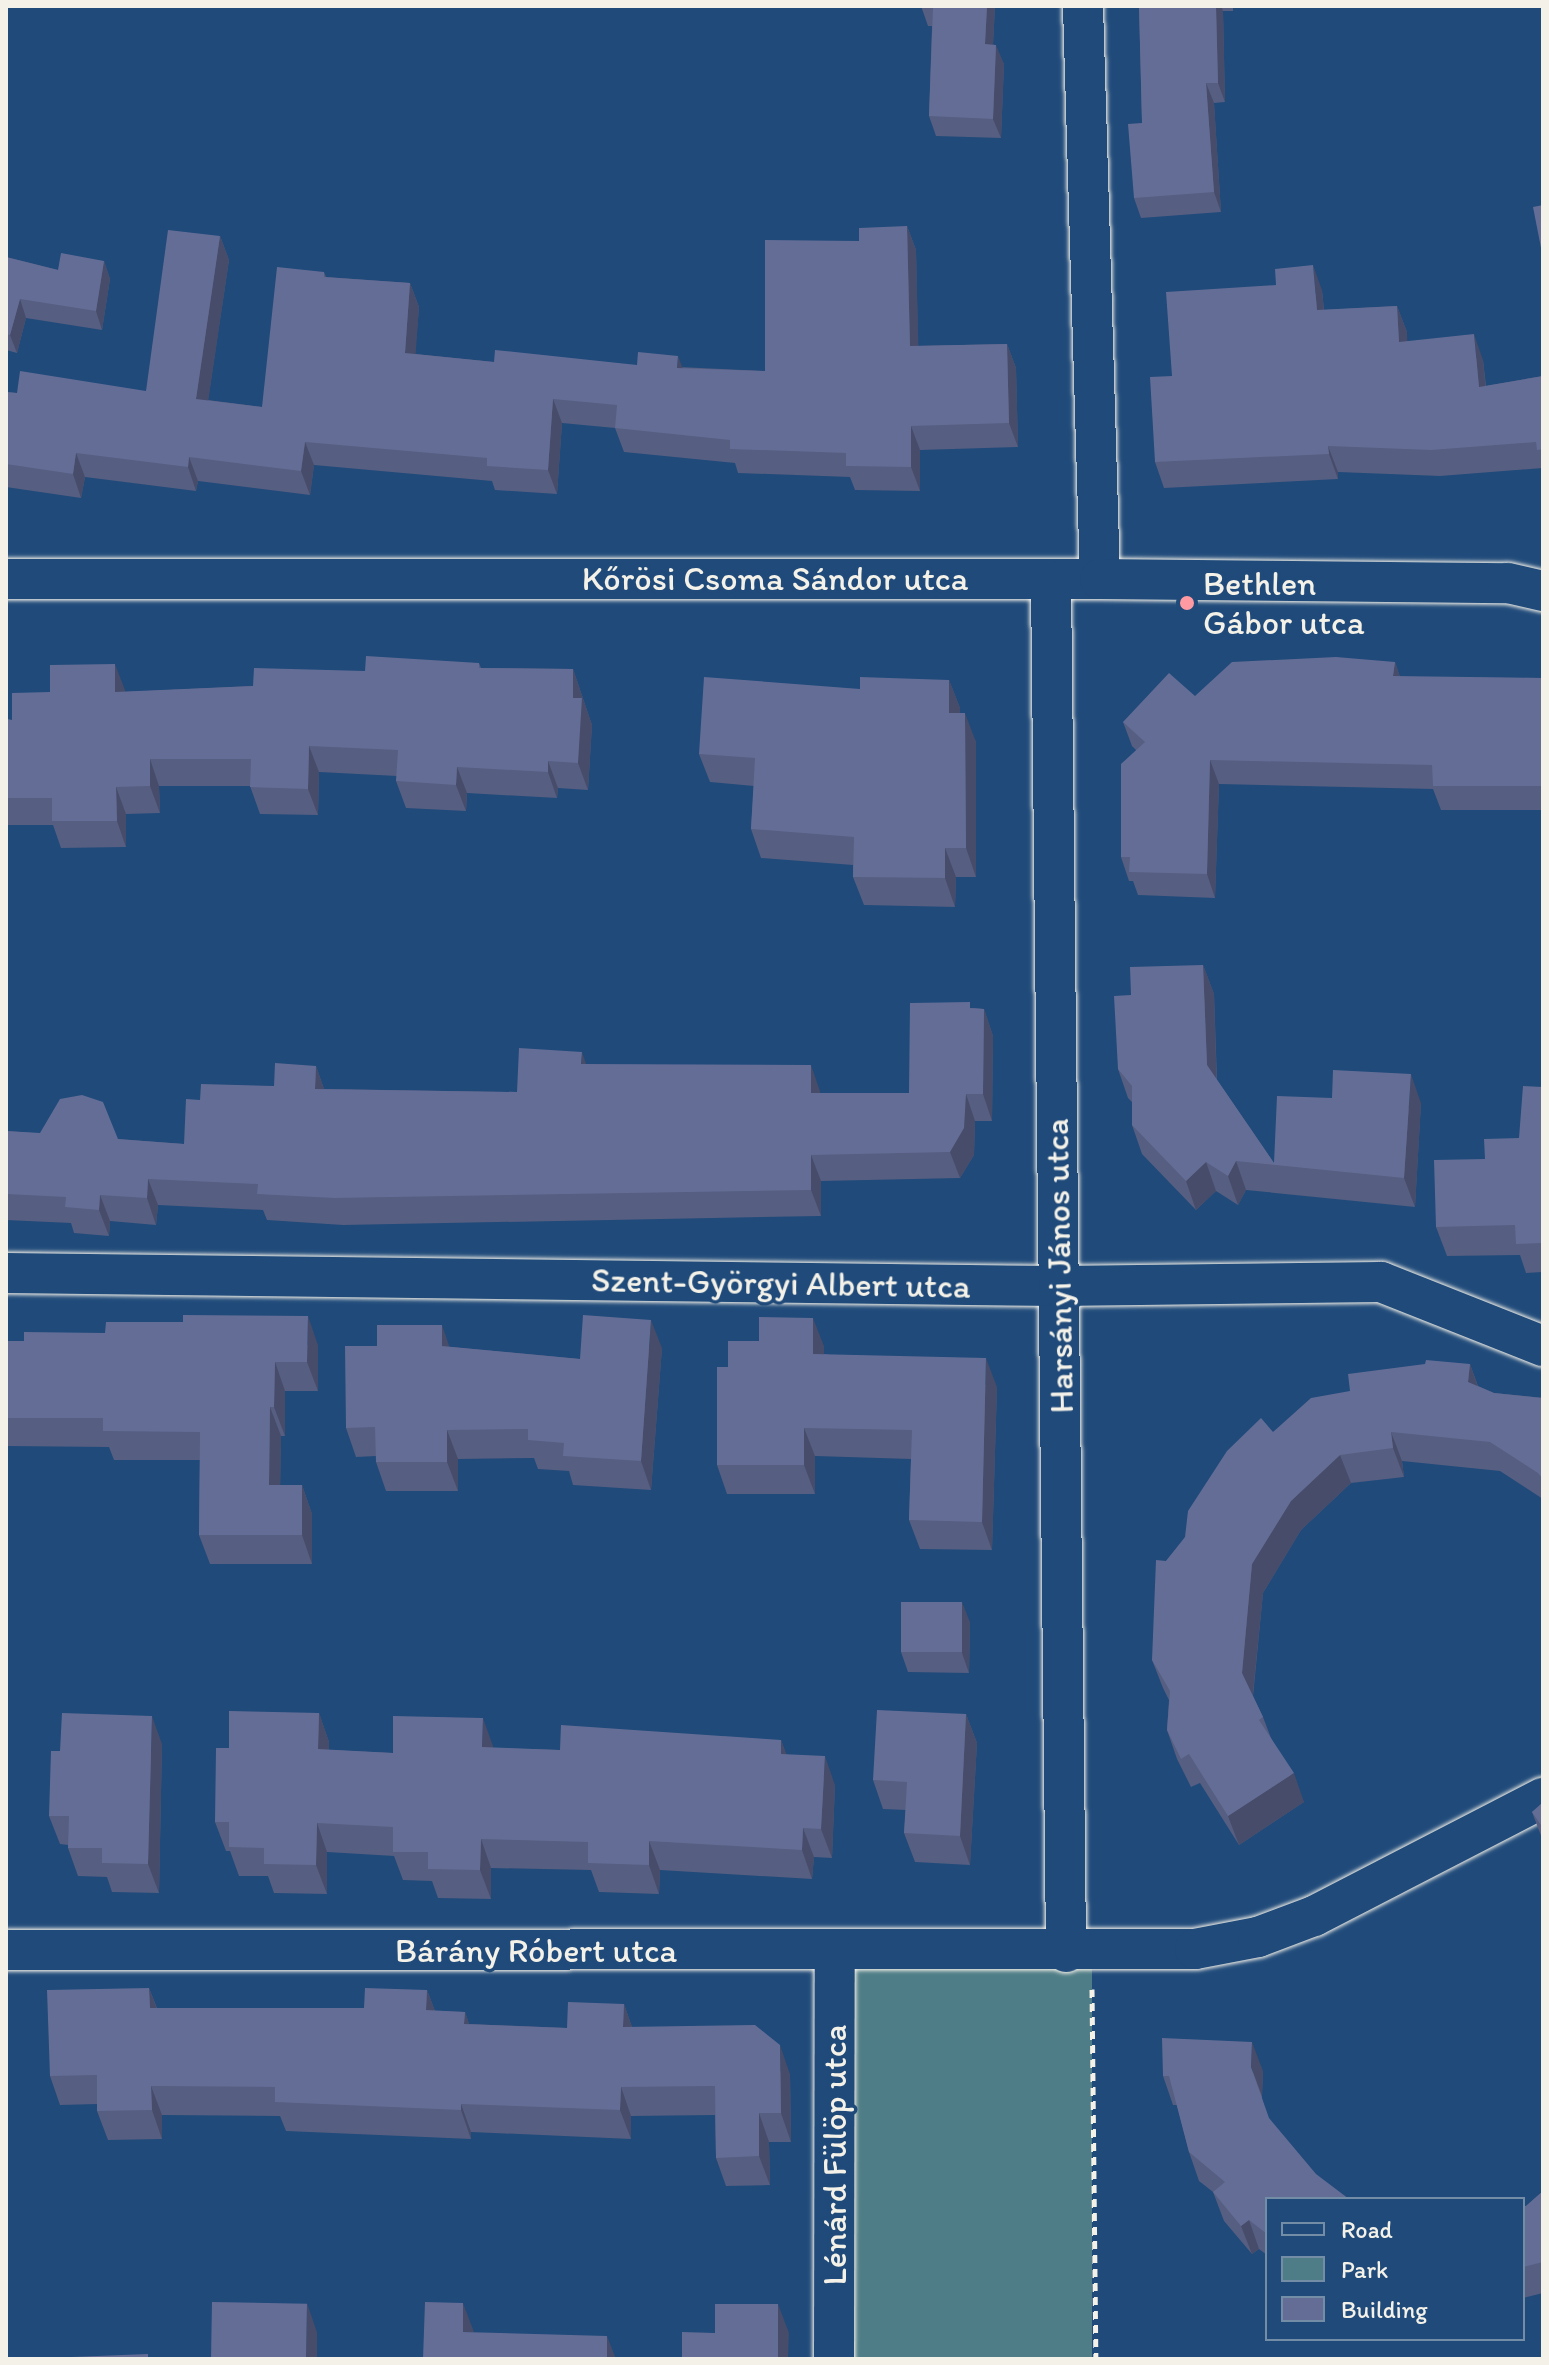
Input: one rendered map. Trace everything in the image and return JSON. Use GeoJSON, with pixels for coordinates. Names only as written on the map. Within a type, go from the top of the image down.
{"type":"FeatureCollection","features":[{"type":"Feature","properties":{"kind":"street"},"geometry":{"type":"LineString","coordinates":[[1083,6],[1100,579]]}},
{"type":"Feature","properties":{"kind":"street","name":"Kőrösi Csoma Sándor utca"},"geometry":{"type":"LineString","coordinates":[[6,579],[27,575],[1100,579],[1508,583],[1543,591]]}},
{"type":"Feature","properties":{"kind":"street","name":"Harsányi János utca"},"geometry":{"type":"LineString","coordinates":[[1051,581],[1059,1286],[1079,1952]]}},
{"type":"Feature","properties":{"kind":"street","name":"Szent-Györgyi Albert utca"},"geometry":{"type":"LineString","coordinates":[[6,1273],[1059,1286],[1381,1282],[1543,1346]]}},
{"type":"Feature","properties":{"kind":"street","name":"Bárány Róbert utca"},"geometry":{"type":"LineString","coordinates":[[6,1950],[1079,1952],[1195,1949],[1258,1937],[1314,1916],[1543,1798]]}},
{"type":"Feature","properties":{"kind":"street","name":"Lénárd Fülöp utca"},"geometry":{"type":"LineString","coordinates":[[834,2359],[835,1951]]}},
{"type":"Feature","properties":{"kind":"path"},"geometry":{"type":"LineString","coordinates":[[1079,1952],[1096,2359]]}},
{"type":"Feature","properties":{"kind":"green space"},"geometry":{"type":"Polygon","coordinates":[[[835,1951],[1092,1951],[1092,2359],[835,2359],[835,1951]]]}},
{"type":"Feature","properties":{"kind":"building"},"geometry":{"type":"Polygon","coordinates":[[[921,6],[987,6],[985,44],[996,45],[993,119],[929,116],[933,7],[921,6]]]}},
{"type":"Feature","properties":{"kind":"building"},"geometry":{"type":"Polygon","coordinates":[[[1139,6],[1216,6],[1218,83],[1206,83],[1214,192],[1134,198],[1128,124],[1142,123],[1139,6]]]}},
{"type":"Feature","properties":{"kind":"building"},"geometry":{"type":"Polygon","coordinates":[[[1543,205],[1543,258],[1533,207],[1543,205]]]}},
{"type":"Feature","properties":{"kind":"building"},"geometry":{"type":"Polygon","coordinates":[[[907,226],[910,346],[1007,344],[1009,423],[911,426],[911,467],[846,466],[846,453],[730,449],[730,440],[615,428],[617,405],[553,399],[548,470],[487,466],[487,458],[305,442],[301,471],[189,457],[188,467],[76,453],[73,474],[6,464],[6,392],[17,393],[20,371],[146,391],[168,230],[220,236],[196,399],[262,407],[277,267],[324,272],[324,277],[410,283],[405,353],[494,362],[495,350],[637,365],[638,352],[678,356],[677,368],[765,371],[765,240],[859,241],[859,228],[907,226]]]}},
{"type":"Feature","properties":{"kind":"building"},"geometry":{"type":"Polygon","coordinates":[[[61,253],[104,261],[96,311],[20,299],[10,335],[6,334],[6,257],[58,270],[61,253]]]}},
{"type":"Feature","properties":{"kind":"building"},"geometry":{"type":"Polygon","coordinates":[[[1313,265],[1317,310],[1397,306],[1399,342],[1474,334],[1479,387],[1543,376],[1543,449],[1537,450],[1536,442],[1431,450],[1328,446],[1329,454],[1155,462],[1150,377],[1172,376],[1166,292],[1276,285],[1275,269],[1313,265]]]}},
{"type":"Feature","properties":{"kind":"building"},"geometry":{"type":"Polygon","coordinates":[[[366,656],[479,663],[479,668],[573,669],[573,698],[582,698],[578,763],[548,761],[548,772],[457,767],[456,785],[396,781],[398,750],[309,746],[308,789],[250,787],[251,759],[150,759],[150,786],[116,787],[117,821],[52,821],[52,798],[6,798],[6,719],[12,720],[12,693],[50,692],[50,665],[115,664],[115,692],[253,686],[254,668],[365,671],[366,656]]]}},
{"type":"Feature","properties":{"kind":"building"},"geometry":{"type":"Polygon","coordinates":[[[1336,657],[1395,662],[1393,676],[1543,678],[1543,786],[1433,786],[1432,765],[1210,760],[1207,874],[1129,872],[1130,857],[1121,857],[1121,764],[1145,742],[1123,722],[1169,673],[1195,696],[1232,662],[1336,657]]]}},
{"type":"Feature","properties":{"kind":"building"},"geometry":{"type":"Polygon","coordinates":[[[704,677],[860,689],[860,677],[949,680],[949,713],[965,713],[966,848],[945,848],[945,878],[853,877],[854,837],[751,829],[755,758],[699,754],[704,677]]]}},
{"type":"Feature","properties":{"kind":"building"},"geometry":{"type":"Polygon","coordinates":[[[1203,965],[1207,1065],[1274,1163],[1277,1096],[1332,1098],[1333,1070],[1411,1074],[1404,1178],[1236,1161],[1228,1176],[1206,1162],[1186,1181],[1132,1125],[1132,1086],[1118,1069],[1114,996],[1131,995],[1130,967],[1203,965]]]}},
{"type":"Feature","properties":{"kind":"building"},"geometry":{"type":"Polygon","coordinates":[[[970,1002],[970,1008],[984,1009],[983,1094],[966,1094],[964,1128],[950,1152],[811,1155],[811,1190],[334,1198],[257,1194],[258,1184],[148,1179],[147,1198],[100,1195],[99,1210],[65,1207],[66,1197],[6,1194],[6,1131],[40,1133],[60,1099],[82,1095],[103,1102],[118,1139],[184,1144],[186,1099],[200,1100],[201,1084],[274,1086],[275,1063],[316,1066],[315,1089],[517,1092],[519,1048],[582,1052],[581,1064],[811,1065],[811,1093],[909,1093],[910,1003],[970,1002]]]}},
{"type":"Feature","properties":{"kind":"building"},"geometry":{"type":"Polygon","coordinates":[[[1523,1086],[1543,1087],[1543,1243],[1516,1244],[1515,1225],[1436,1227],[1434,1160],[1485,1159],[1484,1139],[1519,1138],[1523,1086]]]}},
{"type":"Feature","properties":{"kind":"building"},"geometry":{"type":"Polygon","coordinates":[[[183,1315],[308,1316],[307,1362],[275,1362],[274,1407],[270,1407],[269,1485],[302,1485],[302,1535],[199,1535],[200,1432],[103,1431],[103,1418],[6,1418],[6,1341],[24,1341],[24,1332],[105,1333],[106,1322],[183,1322],[183,1315]]]}},
{"type":"Feature","properties":{"kind":"building"},"geometry":{"type":"Polygon","coordinates":[[[583,1315],[651,1320],[641,1461],[563,1456],[564,1443],[528,1440],[528,1429],[447,1430],[447,1462],[376,1462],[375,1427],[346,1428],[345,1346],[377,1346],[377,1325],[442,1325],[442,1346],[580,1359],[583,1315]]]}},
{"type":"Feature","properties":{"kind":"building"},"geometry":{"type":"Polygon","coordinates":[[[759,1317],[813,1318],[813,1354],[986,1358],[982,1522],[909,1520],[912,1430],[804,1428],[804,1465],[717,1465],[717,1367],[728,1367],[728,1341],[759,1341],[759,1317]]]}},
{"type":"Feature","properties":{"kind":"building"},"geometry":{"type":"Polygon","coordinates":[[[1426,1360],[1470,1364],[1468,1382],[1494,1393],[1543,1398],[1543,1479],[1490,1442],[1391,1432],[1393,1448],[1340,1455],[1291,1501],[1252,1564],[1242,1673],[1263,1717],[1259,1720],[1294,1773],[1228,1816],[1189,1754],[1181,1759],[1167,1730],[1170,1691],[1152,1660],[1156,1560],[1166,1561],[1185,1537],[1188,1511],[1227,1451],[1261,1418],[1273,1432],[1311,1398],[1350,1391],[1348,1374],[1425,1364],[1426,1360]]]}},
{"type":"Feature","properties":{"kind":"building"},"geometry":{"type":"Polygon","coordinates":[[[901,1602],[962,1602],[962,1652],[901,1652],[901,1602]]]}},
{"type":"Feature","properties":{"kind":"building"},"geometry":{"type":"Polygon","coordinates":[[[877,1710],[966,1714],[960,1836],[904,1833],[907,1782],[873,1780],[877,1710]]]}},
{"type":"Feature","properties":{"kind":"building"},"geometry":{"type":"Polygon","coordinates":[[[229,1711],[319,1713],[318,1749],[393,1753],[393,1716],[483,1718],[482,1747],[560,1750],[561,1725],[781,1740],[781,1754],[825,1756],[821,1829],[803,1828],[802,1850],[649,1841],[649,1865],[588,1863],[588,1842],[481,1839],[480,1870],[428,1869],[428,1852],[393,1852],[393,1827],[317,1823],[316,1865],[264,1864],[264,1848],[229,1847],[229,1822],[215,1822],[216,1748],[229,1748],[229,1711]]]}},
{"type":"Feature","properties":{"kind":"building"},"geometry":{"type":"Polygon","coordinates":[[[62,1713],[152,1716],[148,1864],[102,1863],[102,1848],[68,1848],[69,1816],[49,1816],[51,1751],[60,1751],[62,1713]]]}},
{"type":"Feature","properties":{"kind":"building"},"geometry":{"type":"Polygon","coordinates":[[[1543,1803],[1543,1828],[1532,1812],[1543,1803]]]}},
{"type":"Feature","properties":{"kind":"building"},"geometry":{"type":"Polygon","coordinates":[[[149,1988],[150,2008],[364,2008],[365,1988],[427,1990],[426,2010],[465,2012],[464,2024],[567,2028],[568,2002],[624,2004],[623,2027],[755,2025],[780,2045],[781,2113],[759,2113],[759,2156],[716,2158],[715,2086],[621,2087],[620,2110],[461,2104],[461,2110],[275,2102],[275,2087],[151,2086],[152,2110],[97,2111],[97,2075],[50,2076],[47,1990],[149,1988]]]}},
{"type":"Feature","properties":{"kind":"building"},"geometry":{"type":"Polygon","coordinates":[[[1162,2038],[1252,2042],[1251,2067],[1269,2118],[1316,2174],[1346,2197],[1265,2197],[1265,2232],[1249,2220],[1241,2226],[1213,2192],[1225,2182],[1189,2152],[1169,2076],[1163,2076],[1162,2038]]]}},
{"type":"Feature","properties":{"kind":"building"},"geometry":{"type":"Polygon","coordinates":[[[1543,2191],[1543,2262],[1525,2266],[1525,2206],[1543,2191]]]}},
{"type":"Feature","properties":{"kind":"building"},"geometry":{"type":"Polygon","coordinates":[[[212,2302],[307,2304],[306,2359],[211,2359],[212,2302]]]}},
{"type":"Feature","properties":{"kind":"building"},"geometry":{"type":"Polygon","coordinates":[[[425,2302],[463,2303],[463,2332],[607,2336],[607,2359],[423,2359],[425,2302]]]}},
{"type":"Feature","properties":{"kind":"building"},"geometry":{"type":"Polygon","coordinates":[[[715,2304],[778,2304],[778,2359],[682,2359],[682,2332],[715,2333],[715,2304]]]}},
{"type":"Feature","properties":{"kind":"building"},"geometry":{"type":"Polygon","coordinates":[[[148,2354],[148,2359],[46,2359],[46,2358],[148,2354]]]}},
{"type":"Feature","properties":{"kind":"place","name":"Bethlen Gábor utca"},"geometry":{"type":"Point","coordinates":[1187,603]}}]}
